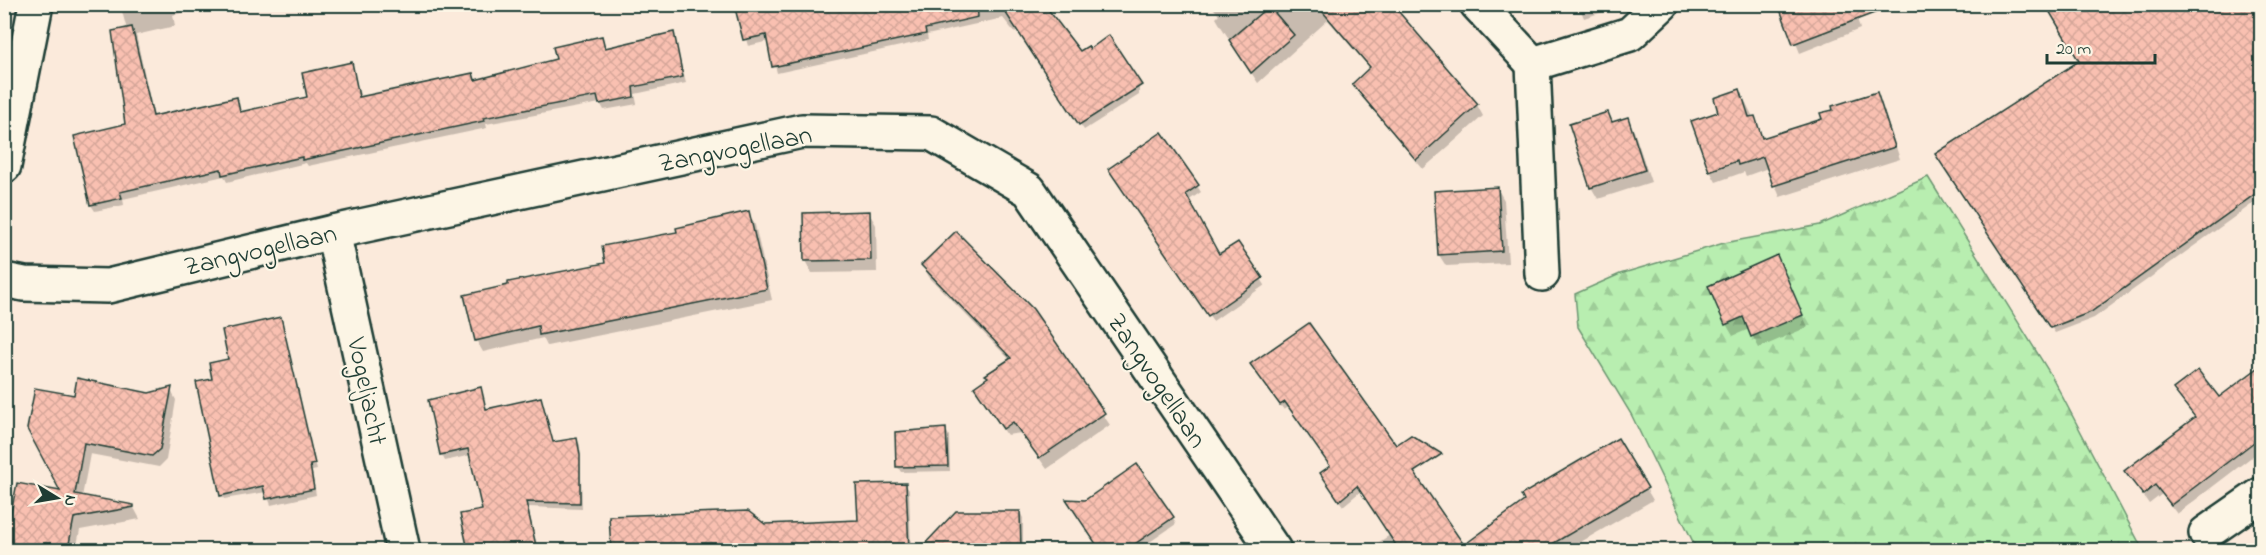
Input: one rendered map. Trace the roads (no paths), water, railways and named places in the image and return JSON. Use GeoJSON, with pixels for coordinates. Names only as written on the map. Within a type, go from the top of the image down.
{"type":"FeatureCollection","features":[{"type":"Feature","properties":{"kind":"street"},"geometry":{"type":"LineString","coordinates":[[4,166],[36,4]]}},
{"type":"Feature","properties":{"kind":"street"},"geometry":{"type":"LineString","coordinates":[[1477,4],[1533,64],[1542,274]]}},
{"type":"Feature","properties":{"kind":"street"},"geometry":{"type":"LineString","coordinates":[[1533,64],[1630,34],[1662,4]]}},
{"type":"Feature","properties":{"kind":"street","name":"Zangvogellaan"},"geometry":{"type":"LineString","coordinates":[[4,280],[24,284],[108,286],[333,232],[802,131],[931,133],[1029,190],[1274,550]]}},
{"type":"Feature","properties":{"kind":"street","name":"Vogeljacht"},"geometry":{"type":"LineString","coordinates":[[333,232],[404,550]]}},
{"type":"Feature","properties":{"kind":"street"},"geometry":{"type":"LineString","coordinates":[[2206,533],[2262,494]]}}]}
